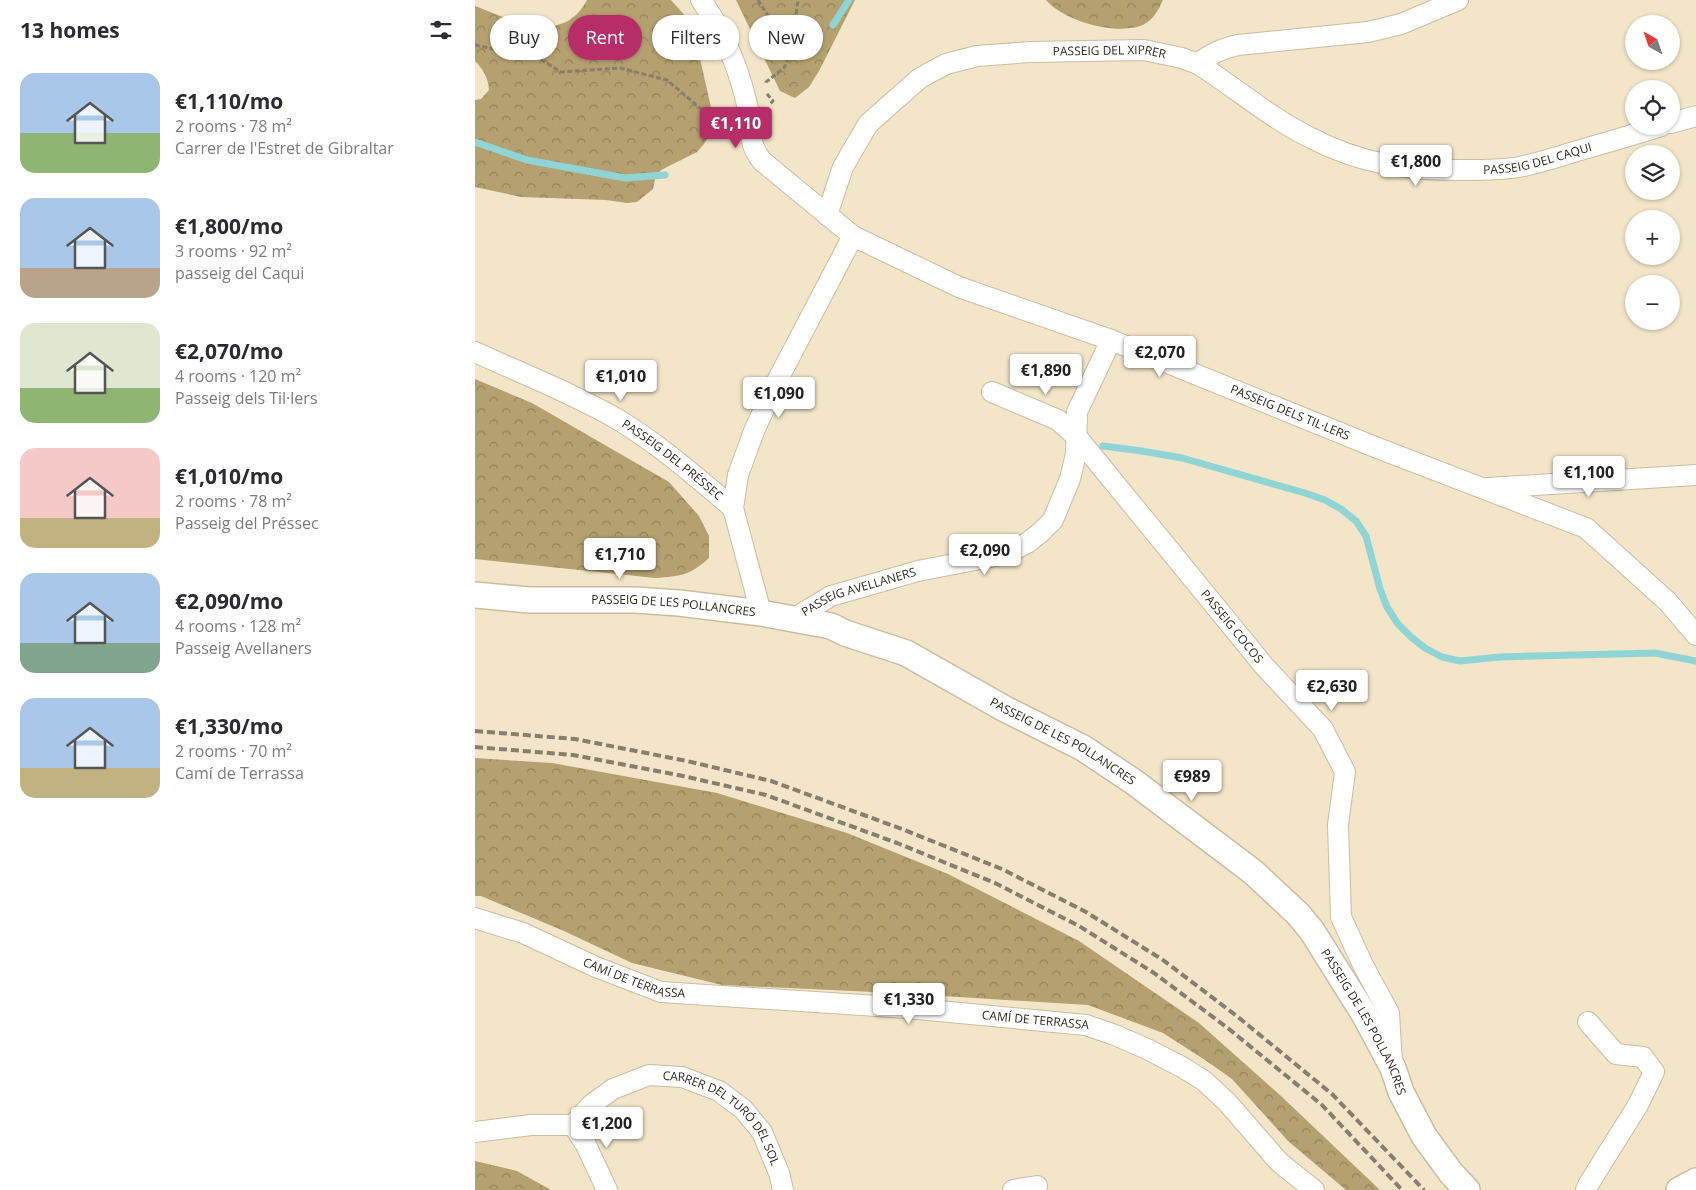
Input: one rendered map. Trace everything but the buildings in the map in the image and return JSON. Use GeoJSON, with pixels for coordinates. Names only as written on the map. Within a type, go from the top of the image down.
{"type":"FeatureCollection","features":[{"type":"Feature","properties":{"kind":"street","name":"PASSEIG DELS TIL·LERS"},"geometry":{"type":"LineString","coordinates":[[701,0],[723,36],[733,60],[750,121],[754,151],[762,161],[853,236],[959,287],[1111,340],[1375,448],[1586,528],[1668,602],[1696,635]]}},
{"type":"Feature","properties":{"kind":"street"},"geometry":{"type":"LineString","coordinates":[[1198,64],[1219,49],[1238,45],[1367,32],[1401,24],[1458,0]]}},
{"type":"Feature","properties":{"kind":"street","name":"PASSEIG DEL XIPRER"},"geometry":{"type":"LineString","coordinates":[[827,215],[843,167],[867,124],[921,78],[947,64],[977,56],[1030,52],[1144,50],[1163,53],[1198,64]]}},
{"type":"Feature","properties":{"kind":"street","name":"PASSEIG DEL CAQUI"},"geometry":{"type":"LineString","coordinates":[[1198,64],[1257,107],[1328,147],[1378,163],[1417,170],[1495,170],[1519,167],[1631,135]]}},
{"type":"Feature","properties":{"kind":"street"},"geometry":{"type":"LineString","coordinates":[[1680,120],[1696,116]]}},
{"type":"Feature","properties":{"kind":"street"},"geometry":{"type":"LineString","coordinates":[[761,613],[733,508],[738,475],[754,431],[776,383],[853,236]]}},
{"type":"Feature","properties":{"kind":"street","name":"PASSEIG AVELLANERS"},"geometry":{"type":"LineString","coordinates":[[793,619],[831,596],[918,571],[1005,554],[1027,543],[1040,533],[1053,520],[1070,479],[1076,454],[1077,412],[1111,340]]}},
{"type":"Feature","properties":{"kind":"street","name":"PASSEIG DEL PRÉSSEC"},"geometry":{"type":"LineString","coordinates":[[475,352],[583,400],[619,420],[652,442],[733,508]]}},
{"type":"Feature","properties":{"kind":"street","name":"PASSEIG COCOS"},"geometry":{"type":"LineString","coordinates":[[992,392],[1058,420],[1077,438],[1265,667],[1323,729],[1345,772],[1338,825],[1341,917],[1363,965],[1389,1013],[1393,1068]]}},
{"type":"Feature","properties":{"kind":"street"},"geometry":{"type":"LineString","coordinates":[[1481,488],[1696,475]]}},
{"type":"Feature","properties":{"kind":"street","name":"PASSEIG DE LES POLLANCRES"},"geometry":{"type":"LineString","coordinates":[[475,595],[529,600],[679,602],[761,613],[831,626],[845,633],[906,653],[1005,709],[1083,748],[1134,782],[1253,872],[1284,899],[1312,931],[1364,1014],[1393,1068],[1405,1100],[1424,1136],[1445,1166],[1467,1190]]}},
{"type":"Feature","properties":{"kind":"street","name":"CAMÍ DE TERRASSA"},"geometry":{"type":"LineString","coordinates":[[475,918],[523,933],[596,967],[661,992],[907,1008],[1086,1025],[1147,1049],[1203,1080],[1227,1102],[1279,1162],[1314,1190]]}},
{"type":"Feature","properties":{"kind":"street"},"geometry":{"type":"LineString","coordinates":[[1586,1190],[1638,1105],[1654,1072],[1643,1057],[1616,1054],[1588,1022]]}},
{"type":"Feature","properties":{"kind":"street","name":"CARRER DEL TURÓ DEL SOL"},"geometry":{"type":"LineString","coordinates":[[573,1125],[591,1105],[613,1089],[649,1075],[683,1077],[719,1091],[743,1109],[762,1132],[779,1173],[783,1190]]}},
{"type":"Feature","properties":{"kind":"street"},"geometry":{"type":"LineString","coordinates":[[475,1132],[531,1126],[573,1125],[586,1145],[607,1190]]}},
{"type":"Feature","properties":{"kind":"street"},"geometry":{"type":"LineString","coordinates":[[1679,1190],[1696,1181]]}},
{"type":"Feature","properties":{"kind":"street"},"geometry":{"type":"LineString","coordinates":[[1013,1190],[1037,1186]]}},
{"type":"Feature","properties":{"kind":"path"},"geometry":{"type":"LineString","coordinates":[[758,0],[768,15]]}},
{"type":"Feature","properties":{"kind":"path"},"geometry":{"type":"LineString","coordinates":[[796,15],[798,0]]}},
{"type":"Feature","properties":{"kind":"path"},"geometry":{"type":"LineString","coordinates":[[475,45],[540,59],[561,72],[621,68],[667,80],[720,125],[750,121],[764,111],[773,101],[763,89],[766,82],[784,68],[788,60]]}},
{"type":"Feature","properties":{"kind":"green space"},"geometry":{"type":"Polygon","coordinates":[[[587,0],[671,0],[684,15],[652,15],[652,60],[700,60],[712,112],[712,125],[709,136],[697,152],[661,170],[655,179],[653,189],[637,202],[521,197],[475,187],[475,100],[481,99],[489,90],[485,74],[475,61],[475,6],[498,15],[490,15],[490,60],[558,60],[558,24],[568,20],[568,60],[642,60],[642,15],[576,15],[587,0]]]}},
{"type":"Feature","properties":{"kind":"green space"},"geometry":{"type":"Polygon","coordinates":[[[736,0],[855,0],[819,71],[809,87],[795,98],[780,91],[765,60],[823,60],[823,15],[749,15],[749,27],[736,0]]]}},
{"type":"Feature","properties":{"kind":"green space"},"geometry":{"type":"Polygon","coordinates":[[[1046,0],[1163,0],[1154,16],[1148,22],[1140,26],[1117,29],[1077,20],[1054,8],[1046,0]]]}},
{"type":"Feature","properties":{"kind":"green space"},"geometry":{"type":"Polygon","coordinates":[[[475,379],[532,403],[669,482],[699,516],[709,536],[709,558],[690,572],[672,577],[655,578],[475,559],[475,379]]]}},
{"type":"Feature","properties":{"kind":"green space"},"geometry":{"type":"Polygon","coordinates":[[[475,758],[552,763],[717,793],[847,833],[948,874],[1079,941],[1199,1023],[1281,1096],[1380,1190],[1346,1190],[1288,1141],[1232,1079],[1163,1033],[1088,1005],[722,985],[632,963],[564,931],[481,896],[475,896],[475,758]]]}},
{"type":"Feature","properties":{"kind":"green space"},"geometry":{"type":"Polygon","coordinates":[[[475,1161],[517,1171],[551,1190],[475,1190],[475,1161]]]}},
{"type":"Feature","properties":{"kind":"waterway"},"geometry":{"type":"LineString","coordinates":[[833,25],[849,0]]}},
{"type":"Feature","properties":{"kind":"waterway"},"geometry":{"type":"LineString","coordinates":[[475,142],[527,160],[625,178],[665,175]]}},
{"type":"Feature","properties":{"kind":"waterway"},"geometry":{"type":"LineString","coordinates":[[1103,446],[1182,458],[1305,493],[1325,500],[1341,509],[1356,521],[1366,536],[1380,589],[1387,607],[1398,624],[1425,648],[1442,657],[1460,661],[1499,657],[1655,653],[1696,661]]}},
{"type":"Feature","properties":{"kind":"railway"},"geometry":{"type":"LineString","coordinates":[[475,731],[575,739],[687,761],[771,781],[902,829],[1002,869],[1086,912],[1163,960],[1238,1017],[1332,1094],[1424,1190]]}},
{"type":"Feature","properties":{"kind":"railway"},"geometry":{"type":"LineString","coordinates":[[475,747],[573,755],[683,776],[766,795],[897,843],[995,883],[1079,926],[1154,973],[1229,1029],[1322,1105],[1402,1190]]}}]}
